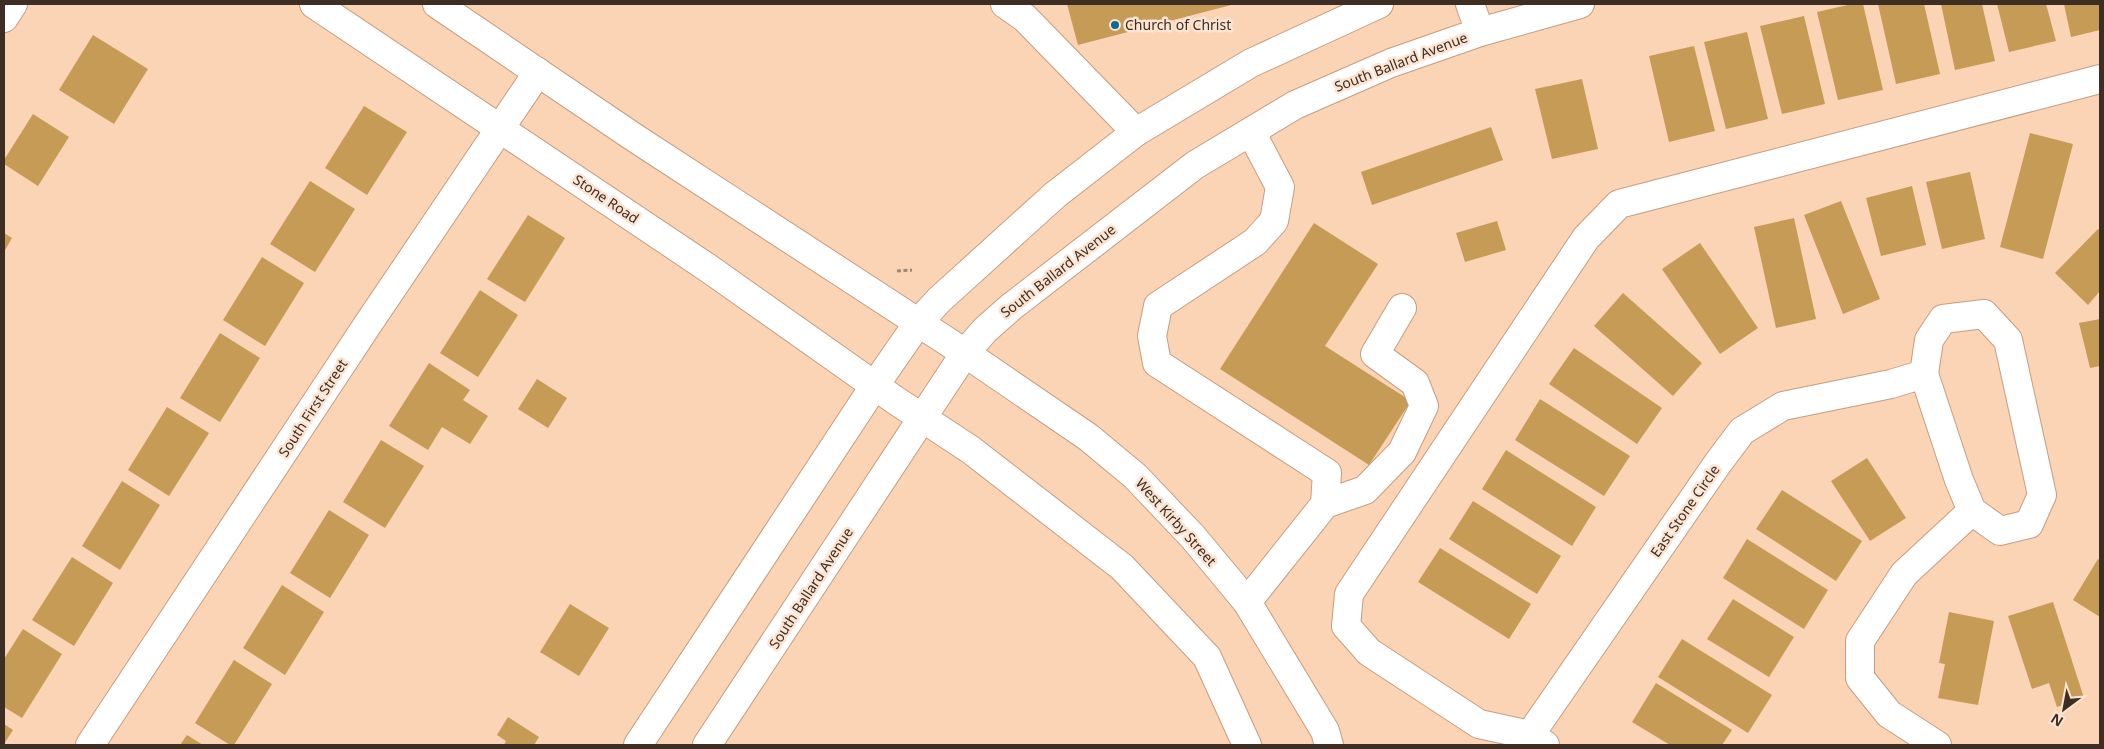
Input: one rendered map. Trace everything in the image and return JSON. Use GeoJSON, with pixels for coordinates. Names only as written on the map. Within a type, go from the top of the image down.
{"type":"FeatureCollection","features":[{"type":"Feature","properties":{"kind":"main road","name":"Stone Road"},"geometry":{"type":"LineString","coordinates":[[314,4],[708,268],[885,392]]}},
{"type":"Feature","properties":{"kind":"main road"},"geometry":{"type":"LineString","coordinates":[[437,4],[965,353]]}},
{"type":"Feature","properties":{"kind":"main road"},"geometry":{"type":"LineString","coordinates":[[1005,4],[1025,18],[1136,132]]}},
{"type":"Feature","properties":{"kind":"main road"},"geometry":{"type":"LineString","coordinates":[[638,745],[885,392],[918,323],[939,300],[1056,196],[1136,132],[1251,62],[1379,4]]}},
{"type":"Feature","properties":{"kind":"main road"},"geometry":{"type":"LineString","coordinates":[[1470,4],[1480,32]]}},
{"type":"Feature","properties":{"kind":"main road","name":"South Ballard Avenue"},"geometry":{"type":"LineString","coordinates":[[707,745],[965,353],[985,330],[1026,295],[1195,165],[1296,105],[1391,63],[1547,8],[1580,4]]}},
{"type":"Feature","properties":{"kind":"main road","name":"South First Street"},"geometry":{"type":"LineString","coordinates":[[90,745],[361,335],[538,72]]}},
{"type":"Feature","properties":{"kind":"main road"},"geometry":{"type":"LineString","coordinates":[[1538,740],[1479,724],[1369,652],[1346,626],[1349,594],[1586,238],[1619,204],[2100,79]]}},
{"type":"Feature","properties":{"kind":"main road"},"geometry":{"type":"LineString","coordinates":[[1251,132],[1280,187],[1274,221],[1255,242],[1158,306],[1152,336],[1157,363],[1327,473],[1325,504]]}},
{"type":"Feature","properties":{"kind":"main road"},"geometry":{"type":"LineString","coordinates":[[1247,602],[1325,504],[1365,490],[1402,452],[1424,406],[1415,383],[1375,354],[1402,308]]}},
{"type":"Feature","properties":{"kind":"main road"},"geometry":{"type":"LineString","coordinates":[[1984,314],[2008,340],[2042,495],[2029,524],[2000,531],[1972,511],[1924,374],[1929,340],[1943,319],[1984,314]]}},
{"type":"Feature","properties":{"kind":"main road","name":"West Kirby Street"},"geometry":{"type":"LineString","coordinates":[[965,353],[1088,437],[1135,476],[1193,537],[1247,602],[1325,731],[1329,745]]}},
{"type":"Feature","properties":{"kind":"main road","name":"East Stone Circle"},"geometry":{"type":"LineString","coordinates":[[1538,740],[1712,470],[1742,431],[1783,406],[1890,384],[1924,374]]}},
{"type":"Feature","properties":{"kind":"main road"},"geometry":{"type":"LineString","coordinates":[[885,392],[971,450],[1122,567],[1207,657],[1247,745]]}},
{"type":"Feature","properties":{"kind":"main road"},"geometry":{"type":"LineString","coordinates":[[1937,745],[1889,714],[1860,678],[1860,641],[1904,574],[1972,511]]}},
{"type":"Feature","properties":{"kind":"building","name":"Church of Christ"},"geometry":{"type":"Polygon","coordinates":[[[1067,4],[1235,4],[1078,45],[1067,4]]]}},
{"type":"Feature","properties":{"kind":"building"},"geometry":{"type":"Polygon","coordinates":[[[1852,4],[1863,4],[1883,90],[1838,100],[1817,12],[1852,4]]]}},
{"type":"Feature","properties":{"kind":"building"},"geometry":{"type":"Polygon","coordinates":[[[1878,4],[1924,4],[1940,74],[1896,84],[1878,4]]]}},
{"type":"Feature","properties":{"kind":"building"},"geometry":{"type":"Polygon","coordinates":[[[1941,4],[1982,4],[1995,61],[1955,70],[1941,4]]]}},
{"type":"Feature","properties":{"kind":"building"},"geometry":{"type":"Polygon","coordinates":[[[1997,4],[2046,4],[2056,41],[2009,52],[1997,4]]]}},
{"type":"Feature","properties":{"kind":"building"},"geometry":{"type":"Polygon","coordinates":[[[2064,4],[2100,4],[2100,30],[2071,37],[2064,4]]]}},
{"type":"Feature","properties":{"kind":"building"},"geometry":{"type":"Polygon","coordinates":[[[1804,16],[1825,104],[1782,114],[1760,26],[1804,16]]]}},
{"type":"Feature","properties":{"kind":"building"},"geometry":{"type":"Polygon","coordinates":[[[1747,32],[1768,119],[1726,129],[1704,42],[1747,32]]]}},
{"type":"Feature","properties":{"kind":"building"},"geometry":{"type":"Polygon","coordinates":[[[93,35],[148,69],[114,124],[59,90],[93,35]]]}},
{"type":"Feature","properties":{"kind":"building"},"geometry":{"type":"Polygon","coordinates":[[[1694,46],[1715,131],[1669,142],[1649,56],[1694,46]]]}},
{"type":"Feature","properties":{"kind":"building"},"geometry":{"type":"Polygon","coordinates":[[[1582,79],[1598,149],[1552,159],[1535,89],[1582,79]]]}},
{"type":"Feature","properties":{"kind":"building"},"geometry":{"type":"Polygon","coordinates":[[[364,106],[407,132],[367,195],[325,168],[364,106]]]}},
{"type":"Feature","properties":{"kind":"building"},"geometry":{"type":"Polygon","coordinates":[[[33,114],[69,137],[38,186],[4,164],[4,160],[33,114]]]}},
{"type":"Feature","properties":{"kind":"building"},"geometry":{"type":"Polygon","coordinates":[[[1491,127],[1503,160],[1372,205],[1361,172],[1491,127]]]}},
{"type":"Feature","properties":{"kind":"building"},"geometry":{"type":"Polygon","coordinates":[[[2030,133],[2073,144],[2043,259],[2000,247],[2030,133]]]}},
{"type":"Feature","properties":{"kind":"building"},"geometry":{"type":"Polygon","coordinates":[[[1970,172],[1985,239],[1942,249],[1926,182],[1970,172]]]}},
{"type":"Feature","properties":{"kind":"building"},"geometry":{"type":"Polygon","coordinates":[[[310,181],[355,209],[315,272],[270,244],[310,181]]]}},
{"type":"Feature","properties":{"kind":"building"},"geometry":{"type":"Polygon","coordinates":[[[1912,186],[1926,245],[1881,256],[1866,198],[1912,186]]]}},
{"type":"Feature","properties":{"kind":"building"},"geometry":{"type":"Polygon","coordinates":[[[1841,201],[1880,299],[1843,314],[1804,215],[1841,201]]]}},
{"type":"Feature","properties":{"kind":"building"},"geometry":{"type":"Polygon","coordinates":[[[528,215],[565,238],[525,302],[487,279],[528,215]]]}},
{"type":"Feature","properties":{"kind":"building"},"geometry":{"type":"Polygon","coordinates":[[[1794,218],[1816,319],[1776,328],[1754,227],[1794,218]]]}},
{"type":"Feature","properties":{"kind":"building"},"geometry":{"type":"Polygon","coordinates":[[[1497,221],[1506,250],[1465,262],[1456,233],[1497,221]]]}},
{"type":"Feature","properties":{"kind":"building"},"geometry":{"type":"Polygon","coordinates":[[[1314,223],[1378,264],[1325,346],[1411,401],[1369,465],[1220,369],[1314,223]]]}},
{"type":"Feature","properties":{"kind":"building"},"geometry":{"type":"Polygon","coordinates":[[[2098,229],[2100,231],[2100,291],[2088,305],[2055,273],[2098,229]]]}},
{"type":"Feature","properties":{"kind":"building"},"geometry":{"type":"Polygon","coordinates":[[[4,233],[12,238],[4,252],[4,233]]]}},
{"type":"Feature","properties":{"kind":"building"},"geometry":{"type":"Polygon","coordinates":[[[1700,243],[1758,328],[1720,354],[1662,269],[1700,243]]]}},
{"type":"Feature","properties":{"kind":"building"},"geometry":{"type":"Polygon","coordinates":[[[262,257],[304,283],[265,346],[223,320],[262,257]]]}},
{"type":"Feature","properties":{"kind":"building"},"geometry":{"type":"Polygon","coordinates":[[[480,290],[518,315],[478,377],[440,353],[480,290]]]}},
{"type":"Feature","properties":{"kind":"building"},"geometry":{"type":"Polygon","coordinates":[[[1623,293],[1702,363],[1673,396],[1594,326],[1623,293]]]}},
{"type":"Feature","properties":{"kind":"building"},"geometry":{"type":"Polygon","coordinates":[[[2100,319],[2100,366],[2090,368],[2079,323],[2100,319]]]}},
{"type":"Feature","properties":{"kind":"building"},"geometry":{"type":"Polygon","coordinates":[[[220,333],[260,358],[220,422],[180,398],[220,333]]]}},
{"type":"Feature","properties":{"kind":"building"},"geometry":{"type":"Polygon","coordinates":[[[1574,348],[1662,408],[1637,444],[1549,384],[1574,348]]]}},
{"type":"Feature","properties":{"kind":"building"},"geometry":{"type":"Polygon","coordinates":[[[429,363],[470,390],[463,400],[488,416],[470,444],[442,427],[428,450],[389,426],[429,363]]]}},
{"type":"Feature","properties":{"kind":"building"},"geometry":{"type":"Polygon","coordinates":[[[537,379],[567,398],[548,428],[518,409],[537,379]]]}},
{"type":"Feature","properties":{"kind":"building"},"geometry":{"type":"Polygon","coordinates":[[[1540,399],[1630,456],[1604,496],[1515,440],[1540,399]]]}},
{"type":"Feature","properties":{"kind":"building"},"geometry":{"type":"Polygon","coordinates":[[[167,407],[209,433],[169,496],[128,470],[167,407]]]}},
{"type":"Feature","properties":{"kind":"building"},"geometry":{"type":"Polygon","coordinates":[[[381,440],[424,466],[385,528],[343,502],[381,440]]]}},
{"type":"Feature","properties":{"kind":"building"},"geometry":{"type":"Polygon","coordinates":[[[1506,450],[1596,507],[1572,546],[1482,489],[1506,450]]]}},
{"type":"Feature","properties":{"kind":"building"},"geometry":{"type":"Polygon","coordinates":[[[1867,458],[1906,518],[1870,541],[1831,481],[1867,458]]]}},
{"type":"Feature","properties":{"kind":"building"},"geometry":{"type":"Polygon","coordinates":[[[122,481],[160,505],[120,570],[82,546],[122,481]]]}},
{"type":"Feature","properties":{"kind":"building"},"geometry":{"type":"Polygon","coordinates":[[[1782,490],[1862,541],[1836,581],[1756,529],[1782,490]]]}},
{"type":"Feature","properties":{"kind":"building"},"geometry":{"type":"Polygon","coordinates":[[[1473,501],[1561,556],[1537,594],[1449,539],[1473,501]]]}},
{"type":"Feature","properties":{"kind":"building"},"geometry":{"type":"Polygon","coordinates":[[[329,510],[369,535],[330,598],[290,573],[329,510]]]}},
{"type":"Feature","properties":{"kind":"building"},"geometry":{"type":"Polygon","coordinates":[[[1747,539],[1828,590],[1804,629],[1723,578],[1747,539]]]}},
{"type":"Feature","properties":{"kind":"building"},"geometry":{"type":"Polygon","coordinates":[[[1440,548],[1531,604],[1509,639],[1418,582],[1440,548]]]}},
{"type":"Feature","properties":{"kind":"building"},"geometry":{"type":"Polygon","coordinates":[[[72,557],[113,583],[74,646],[32,620],[72,557]]]}},
{"type":"Feature","properties":{"kind":"building"},"geometry":{"type":"Polygon","coordinates":[[[2098,559],[2100,561],[2100,617],[2073,600],[2098,559]]]}},
{"type":"Feature","properties":{"kind":"building"},"geometry":{"type":"Polygon","coordinates":[[[282,585],[324,612],[285,675],[243,648],[282,585]]]}},
{"type":"Feature","properties":{"kind":"building"},"geometry":{"type":"Polygon","coordinates":[[[1733,599],[1794,637],[1769,677],[1707,639],[1733,599]]]}},
{"type":"Feature","properties":{"kind":"building"},"geometry":{"type":"Polygon","coordinates":[[[2053,602],[2084,698],[2057,707],[2049,683],[2032,689],[2008,616],[2053,602]]]}},
{"type":"Feature","properties":{"kind":"building"},"geometry":{"type":"Polygon","coordinates":[[[570,604],[609,628],[579,676],[540,652],[570,604]]]}},
{"type":"Feature","properties":{"kind":"building"},"geometry":{"type":"Polygon","coordinates":[[[1949,612],[1994,621],[1978,705],[1938,698],[1945,664],[1939,663],[1949,612]]]}},
{"type":"Feature","properties":{"kind":"building"},"geometry":{"type":"Polygon","coordinates":[[[23,629],[62,654],[22,718],[4,707],[4,659],[23,629]]]}},
{"type":"Feature","properties":{"kind":"building"},"geometry":{"type":"Polygon","coordinates":[[[1682,639],[1772,695],[1748,733],[1658,677],[1682,639]]]}},
{"type":"Feature","properties":{"kind":"building"},"geometry":{"type":"Polygon","coordinates":[[[234,660],[272,684],[234,745],[230,745],[195,723],[234,660]]]}},
{"type":"Feature","properties":{"kind":"building"},"geometry":{"type":"Polygon","coordinates":[[[1656,683],[1732,730],[1722,745],[1670,745],[1632,722],[1656,683]]]}},
{"type":"Feature","properties":{"kind":"building"},"geometry":{"type":"Polygon","coordinates":[[[508,717],[539,737],[534,745],[504,745],[506,741],[497,735],[508,717]]]}},
{"type":"Feature","properties":{"kind":"building"},"geometry":{"type":"Polygon","coordinates":[[[4,724],[13,730],[4,744],[4,724]]]}},
{"type":"Feature","properties":{"kind":"building"},"geometry":{"type":"Polygon","coordinates":[[[187,735],[203,745],[180,745],[187,735]]]}},
{"type":"Feature","properties":{"kind":"place","name":"Church of Christ"},"geometry":{"type":"Point","coordinates":[1115,25]}}]}
